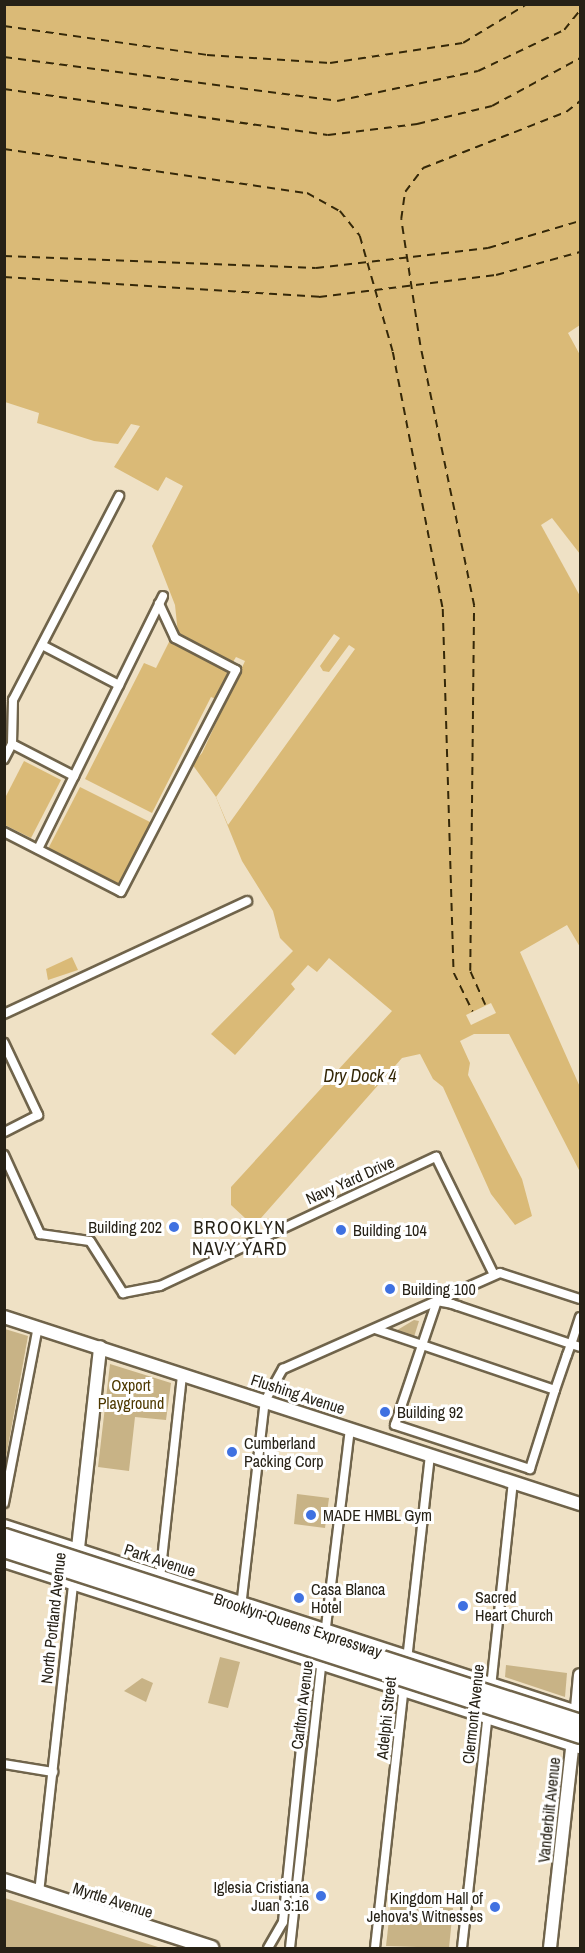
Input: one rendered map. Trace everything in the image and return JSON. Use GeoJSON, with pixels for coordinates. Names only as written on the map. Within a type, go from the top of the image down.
{"type":"FeatureCollection","features":[{"type":"Feature","properties":{"kind":"highway","name":"Brooklyn-Queens Expressway"},"geometry":{"type":"LineString","coordinates":[[4,1536],[579,1716]]}},
{"type":"Feature","properties":{"kind":"highway","name":"Brooklyn-Queens Expressway"},"geometry":{"type":"LineString","coordinates":[[4,1549],[578,1742]]}},
{"type":"Feature","properties":{"kind":"main road","name":"Flushing Avenue"},"geometry":{"type":"LineString","coordinates":[[4,1317],[580,1504]]}},
{"type":"Feature","properties":{"kind":"main road","name":"North Portland Avenue"},"geometry":{"type":"LineString","coordinates":[[73,1585],[100,1347]]}},
{"type":"Feature","properties":{"kind":"main road","name":"Park Avenue"},"geometry":{"type":"LineString","coordinates":[[4,1526],[491,1684],[579,1716]]}},
{"type":"Feature","properties":{"kind":"main road"},"geometry":{"type":"LineString","coordinates":[[4,1561],[487,1717],[578,1742]]}},
{"type":"Feature","properties":{"kind":"main road","name":"Vanderbilt Avenue"},"geometry":{"type":"LineString","coordinates":[[550,1948],[578,1742],[580,1675]]}},
{"type":"Feature","properties":{"kind":"main road","name":"Myrtle Avenue"},"geometry":{"type":"LineString","coordinates":[[4,1881],[207,1948]]}},
{"type":"Feature","properties":{"kind":"street"},"geometry":{"type":"LineString","coordinates":[[4,759],[12,744],[13,700],[119,496]]}},
{"type":"Feature","properties":{"kind":"street"},"geometry":{"type":"LineString","coordinates":[[4,832],[121,892],[236,670],[175,638],[161,600],[38,849]]}},
{"type":"Feature","properties":{"kind":"street"},"geometry":{"type":"LineString","coordinates":[[42,645],[119,685]]}},
{"type":"Feature","properties":{"kind":"street"},"geometry":{"type":"LineString","coordinates":[[12,744],[74,776]]}},
{"type":"Feature","properties":{"kind":"street"},"geometry":{"type":"LineString","coordinates":[[4,1014],[247,901]]}},
{"type":"Feature","properties":{"kind":"street"},"geometry":{"type":"LineString","coordinates":[[4,1043],[38,1115],[4,1132]]}},
{"type":"Feature","properties":{"kind":"street","name":"Navy Yard Drive"},"geometry":{"type":"LineString","coordinates":[[4,1155],[40,1234],[90,1241],[123,1293],[160,1286],[436,1157],[494,1275]]}},
{"type":"Feature","properties":{"kind":"street"},"geometry":{"type":"LineString","coordinates":[[237,1637],[265,1401],[273,1380],[285,1368],[494,1275],[580,1299]]}},
{"type":"Feature","properties":{"kind":"street"},"geometry":{"type":"LineString","coordinates":[[437,1301],[580,1347]]}},
{"type":"Feature","properties":{"kind":"street"},"geometry":{"type":"LineString","coordinates":[[437,1301],[420,1345],[395,1425],[530,1469],[580,1317]]}},
{"type":"Feature","properties":{"kind":"street"},"geometry":{"type":"LineString","coordinates":[[4,1503],[38,1327]]}},
{"type":"Feature","properties":{"kind":"street"},"geometry":{"type":"LineString","coordinates":[[375,1329],[555,1390]]}},
{"type":"Feature","properties":{"kind":"street"},"geometry":{"type":"LineString","coordinates":[[160,1578],[182,1374]]}},
{"type":"Feature","properties":{"kind":"street","name":"Carlton Avenue"},"geometry":{"type":"LineString","coordinates":[[268,1948],[283,1922],[316,1662],[325,1630],[350,1429]]}},
{"type":"Feature","properties":{"kind":"street","name":"Adelphi Street"},"geometry":{"type":"LineString","coordinates":[[375,1948],[430,1455]]}},
{"type":"Feature","properties":{"kind":"street","name":"Clermont Avenue"},"geometry":{"type":"LineString","coordinates":[[462,1948],[513,1482]]}},
{"type":"Feature","properties":{"kind":"street","name":"North Portland Avenue"},"geometry":{"type":"LineString","coordinates":[[39,1893],[73,1585]]}},
{"type":"Feature","properties":{"kind":"street","name":"Carlton Avenue"},"geometry":{"type":"LineString","coordinates":[[290,1948],[316,1662]]}},
{"type":"Feature","properties":{"kind":"street"},"geometry":{"type":"LineString","coordinates":[[4,1764],[53,1772]]}},
{"type":"Feature","properties":{"kind":"green space"},"geometry":{"type":"Polygon","coordinates":[[[414,1320],[419,1321],[414,1337],[394,1332],[414,1320]]]}},
{"type":"Feature","properties":{"kind":"green space"},"geometry":{"type":"Polygon","coordinates":[[[4,1329],[28,1336],[5,1463],[4,1329]]]}},
{"type":"Feature","properties":{"kind":"green space","name":"Oxport Playground"},"geometry":{"type":"Polygon","coordinates":[[[110,1364],[171,1383],[166,1420],[135,1417],[129,1471],[98,1467],[110,1364]]]}},
{"type":"Feature","properties":{"kind":"green space","name":"MADE HMBL Gym"},"geometry":{"type":"Polygon","coordinates":[[[297,1494],[329,1498],[325,1528],[294,1524],[297,1494]]]}},
{"type":"Feature","properties":{"kind":"green space"},"geometry":{"type":"Polygon","coordinates":[[[220,1657],[240,1662],[228,1708],[208,1703],[220,1657]]]}},
{"type":"Feature","properties":{"kind":"green space"},"geometry":{"type":"Polygon","coordinates":[[[506,1665],[567,1673],[565,1697],[505,1677],[506,1665]]]}},
{"type":"Feature","properties":{"kind":"green space"},"geometry":{"type":"Polygon","coordinates":[[[142,1678],[153,1683],[146,1702],[124,1691],[142,1678]]]}},
{"type":"Feature","properties":{"kind":"green space"},"geometry":{"type":"Polygon","coordinates":[[[5,1898],[161,1948],[5,1948],[5,1898]]]}},
{"type":"Feature","properties":{"kind":"green space"},"geometry":{"type":"Polygon","coordinates":[[[391,1902],[453,1908],[449,1948],[386,1946],[391,1902]]]}},
{"type":"Feature","properties":{"kind":"water","name":"Dry Dock 4"},"geometry":{"type":"Polygon","coordinates":[[[5,5],[580,5],[580,325],[568,333],[580,355],[580,947],[567,925],[520,952],[580,1087],[580,1172],[509,1034],[474,1034],[460,1041],[470,1063],[468,1075],[522,1179],[532,1216],[515,1225],[491,1194],[443,1087],[433,1079],[420,1054],[402,1058],[261,1218],[245,1218],[231,1205],[231,1187],[392,1011],[329,958],[317,972],[308,965],[291,984],[295,989],[235,1055],[211,1034],[293,951],[280,938],[273,911],[242,861],[216,797],[192,764],[202,753],[245,661],[236,657],[233,662],[178,634],[175,605],[152,546],[183,486],[166,477],[158,491],[114,467],[140,426],[131,424],[118,444],[94,441],[37,423],[39,413],[5,402],[5,5]]]}},
{"type":"Feature","properties":{"kind":"water"},"geometry":{"type":"Polygon","coordinates":[[[170,640],[230,671],[216,699],[211,697],[152,813],[85,779],[144,663],[156,668],[170,640]]]}},
{"type":"Feature","properties":{"kind":"water"},"geometry":{"type":"Polygon","coordinates":[[[24,761],[61,780],[31,838],[5,825],[5,798],[24,761]]]}},
{"type":"Feature","properties":{"kind":"water"},"geometry":{"type":"Polygon","coordinates":[[[80,787],[152,823],[120,885],[48,849],[80,787]]]}},
{"type":"Feature","properties":{"kind":"water"},"geometry":{"type":"Polygon","coordinates":[[[72,957],[78,970],[48,980],[46,969],[72,957]]]}},
{"type":"Feature","properties":{"kind":"pier"},"geometry":{"type":"Polygon","coordinates":[[[552,518],[580,554],[580,596],[541,525],[552,518]]]}},
{"type":"Feature","properties":{"kind":"pier"},"geometry":{"type":"Polygon","coordinates":[[[334,634],[340,638],[320,666],[323,671],[329,672],[349,645],[355,649],[228,825],[216,797],[334,634]]]}},
{"type":"Feature","properties":{"kind":"pier"},"geometry":{"type":"Polygon","coordinates":[[[491,1003],[496,1013],[471,1025],[466,1015],[491,1003]]]}},
{"type":"Feature","properties":{"kind":"ferry route"},"geometry":{"type":"LineString","coordinates":[[365,4],[453,4]]}},
{"type":"Feature","properties":{"kind":"ferry route"},"geometry":{"type":"LineString","coordinates":[[4,26],[207,55],[330,63],[463,43],[527,4]]}},
{"type":"Feature","properties":{"kind":"ferry route"},"geometry":{"type":"LineString","coordinates":[[4,57],[337,101],[478,71],[564,30],[580,10]]}},
{"type":"Feature","properties":{"kind":"ferry route"},"geometry":{"type":"LineString","coordinates":[[4,89],[328,135],[417,124],[492,106],[580,58]]}},
{"type":"Feature","properties":{"kind":"ferry route"},"geometry":{"type":"LineString","coordinates":[[485,1005],[470,971],[474,606],[420,345],[401,219],[405,192],[423,168],[566,112],[580,101]]}},
{"type":"Feature","properties":{"kind":"ferry route"},"geometry":{"type":"LineString","coordinates":[[4,149],[307,193],[340,211],[360,236],[393,352],[443,609],[454,973],[473,1012]]}},
{"type":"Feature","properties":{"kind":"ferry route"},"geometry":{"type":"LineString","coordinates":[[4,256],[316,268],[488,248],[580,221]]}},
{"type":"Feature","properties":{"kind":"ferry route"},"geometry":{"type":"LineString","coordinates":[[4,277],[319,297],[496,275],[580,252]]}},
{"type":"Feature","properties":{"kind":"place","name":"Building 202"},"geometry":{"type":"Point","coordinates":[174,1227]}},
{"type":"Feature","properties":{"kind":"place","name":"Building 104"},"geometry":{"type":"Point","coordinates":[341,1230]}},
{"type":"Feature","properties":{"kind":"place","name":"Building 100"},"geometry":{"type":"Point","coordinates":[390,1289]}},
{"type":"Feature","properties":{"kind":"place","name":"Building 92"},"geometry":{"type":"Point","coordinates":[385,1412]}},
{"type":"Feature","properties":{"kind":"place","name":"Cumberland Packing Corp"},"geometry":{"type":"Point","coordinates":[232,1452]}},
{"type":"Feature","properties":{"kind":"place","name":"MADE HMBL Gym"},"geometry":{"type":"Point","coordinates":[311,1515]}},
{"type":"Feature","properties":{"kind":"place","name":"Casa Blanca Hotel"},"geometry":{"type":"Point","coordinates":[299,1598]}},
{"type":"Feature","properties":{"kind":"place","name":"Sacred Heart Church"},"geometry":{"type":"Point","coordinates":[463,1606]}},
{"type":"Feature","properties":{"kind":"place","name":"Iglesia Cristiana Juan 3:16"},"geometry":{"type":"Point","coordinates":[321,1896]}},
{"type":"Feature","properties":{"kind":"place","name":"Kingdom Hall of Jehova's Witnesses"},"geometry":{"type":"Point","coordinates":[495,1907]}},
{"type":"Feature","properties":{"kind":"district","name":"BROOKLYN NAVY YARD"},"geometry":{"type":"Point","coordinates":[240,1239]}}]}
